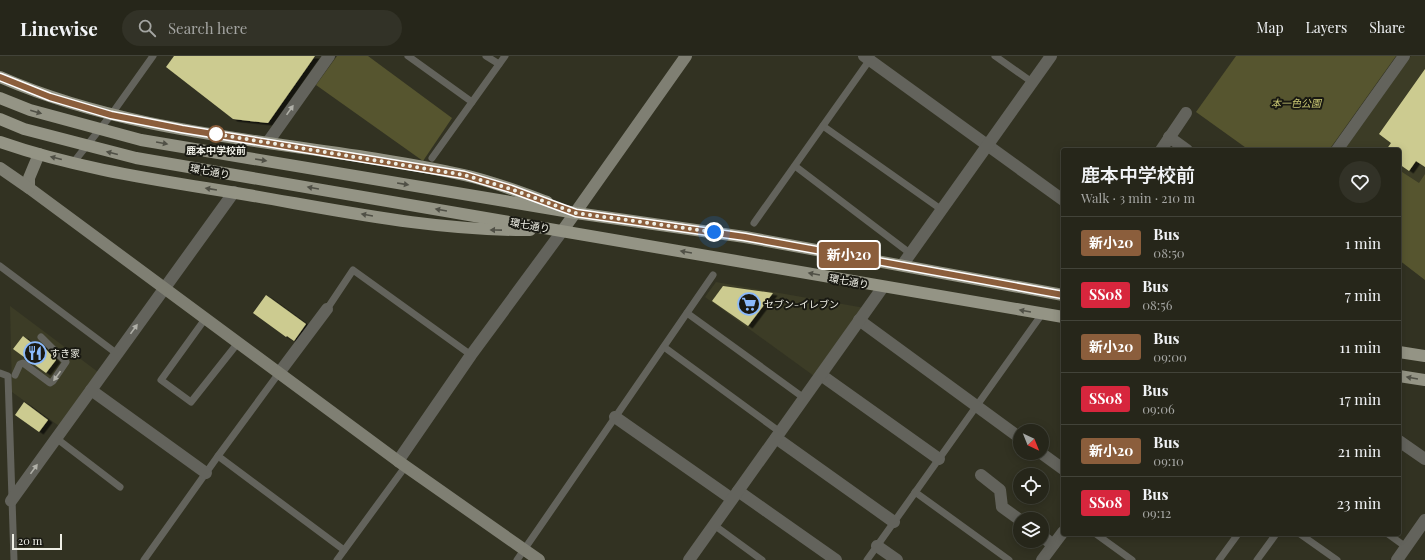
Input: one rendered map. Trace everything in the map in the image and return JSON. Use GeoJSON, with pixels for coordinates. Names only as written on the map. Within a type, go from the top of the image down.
{"type":"FeatureCollection","features":[{"type":"Feature","properties":{"kind":"main road"},"geometry":{"type":"LineString","coordinates":[[0,77],[50,97],[111,115],[182,129],[464,175],[511,189],[576,213]]}},
{"type":"Feature","properties":{"kind":"main road","name":"環七通り"},"geometry":{"type":"LineString","coordinates":[[0,98],[30,110],[141,140],[576,213],[745,237],[903,264],[1061,295]]}},
{"type":"Feature","properties":{"kind":"main road","name":"環七通り"},"geometry":{"type":"LineString","coordinates":[[0,119],[24,129],[136,158],[563,230],[883,287],[1061,317]]}},
{"type":"Feature","properties":{"kind":"main road"},"geometry":{"type":"LineString","coordinates":[[0,142],[73,163],[130,176],[234,192],[425,225],[491,230],[563,230]]}},
{"type":"Feature","properties":{"kind":"main road"},"geometry":{"type":"LineString","coordinates":[[1401,352],[1425,356]]}},
{"type":"Feature","properties":{"kind":"main road"},"geometry":{"type":"LineString","coordinates":[[1401,376],[1425,380]]}},
{"type":"Feature","properties":{"kind":"street"},"geometry":{"type":"LineString","coordinates":[[268,142],[329,56]]}},
{"type":"Feature","properties":{"kind":"street"},"geometry":{"type":"LineString","coordinates":[[401,464],[471,356],[576,213],[686,56]]}},
{"type":"Feature","properties":{"kind":"street"},"geometry":{"type":"LineString","coordinates":[[903,264],[1051,56]]}},
{"type":"Feature","properties":{"kind":"street"},"geometry":{"type":"LineString","coordinates":[[1338,148],[1404,56]]}},
{"type":"Feature","properties":{"kind":"street"},"geometry":{"type":"LineString","coordinates":[[869,57],[987,146],[1061,199]]}},
{"type":"Feature","properties":{"kind":"street"},"geometry":{"type":"LineString","coordinates":[[1162,148],[1186,113]]}},
{"type":"Feature","properties":{"kind":"street"},"geometry":{"type":"LineString","coordinates":[[1169,138],[1184,148]]}},
{"type":"Feature","properties":{"kind":"street"},"geometry":{"type":"LineString","coordinates":[[29,188],[29,178],[40,154]]}},
{"type":"Feature","properties":{"kind":"street"},"geometry":{"type":"LineString","coordinates":[[0,168],[29,188],[237,344],[279,373],[520,555],[539,560]]}},
{"type":"Feature","properties":{"kind":"street"},"geometry":{"type":"LineString","coordinates":[[11,501],[116,353],[234,192]]}},
{"type":"Feature","properties":{"kind":"street"},"geometry":{"type":"LineString","coordinates":[[689,560],[883,287]]}},
{"type":"Feature","properties":{"kind":"street"},"geometry":{"type":"LineString","coordinates":[[279,373],[327,309]]}},
{"type":"Feature","properties":{"kind":"street"},"geometry":{"type":"LineString","coordinates":[[859,320],[1013,433]]}},
{"type":"Feature","properties":{"kind":"street"},"geometry":{"type":"LineString","coordinates":[[821,375],[939,458]]}},
{"type":"Feature","properties":{"kind":"street"},"geometry":{"type":"LineString","coordinates":[[90,390],[206,473]]}},
{"type":"Feature","properties":{"kind":"street"},"geometry":{"type":"LineString","coordinates":[[615,417],[836,560]]}},
{"type":"Feature","properties":{"kind":"street"},"geometry":{"type":"LineString","coordinates":[[778,435],[894,522]]}},
{"type":"Feature","properties":{"kind":"street"},"geometry":{"type":"LineString","coordinates":[[1401,441],[1425,459]]}},
{"type":"Feature","properties":{"kind":"street"},"geometry":{"type":"LineString","coordinates":[[1049,459],[1061,468]]}},
{"type":"Feature","properties":{"kind":"street"},"geometry":{"type":"LineString","coordinates":[[981,475],[1000,490],[1002,507],[1013,515]]}},
{"type":"Feature","properties":{"kind":"street"},"geometry":{"type":"LineString","coordinates":[[1397,560],[1425,520]]}},
{"type":"Feature","properties":{"kind":"street"},"geometry":{"type":"LineString","coordinates":[[1042,560],[1061,535]]}},
{"type":"Feature","properties":{"kind":"street"},"geometry":{"type":"LineString","coordinates":[[1049,542],[1053,545]]}},
{"type":"Feature","properties":{"kind":"street"},"geometry":{"type":"LineString","coordinates":[[877,546],[897,560]]}},
{"type":"Feature","properties":{"kind":"lane"},"geometry":{"type":"LineString","coordinates":[[73,163],[111,115],[153,56]]}},
{"type":"Feature","properties":{"kind":"lane"},"geometry":{"type":"LineString","coordinates":[[408,56],[472,102]]}},
{"type":"Feature","properties":{"kind":"lane"},"geometry":{"type":"LineString","coordinates":[[486,56],[498,64]]}},
{"type":"Feature","properties":{"kind":"lane"},"geometry":{"type":"LineString","coordinates":[[432,158],[504,56]]}},
{"type":"Feature","properties":{"kind":"lane"},"geometry":{"type":"LineString","coordinates":[[995,56],[1032,82]]}},
{"type":"Feature","properties":{"kind":"lane"},"geometry":{"type":"LineString","coordinates":[[754,223],[823,126],[869,57]]}},
{"type":"Feature","properties":{"kind":"lane"},"geometry":{"type":"LineString","coordinates":[[823,126],[942,210]]}},
{"type":"Feature","properties":{"kind":"lane"},"geometry":{"type":"LineString","coordinates":[[794,166],[911,254]]}},
{"type":"Feature","properties":{"kind":"lane"},"geometry":{"type":"LineString","coordinates":[[0,266],[116,353]]}},
{"type":"Feature","properties":{"kind":"lane"},"geometry":{"type":"LineString","coordinates":[[327,309],[353,270],[471,356]]}},
{"type":"Feature","properties":{"kind":"lane"},"geometry":{"type":"LineString","coordinates":[[520,555],[713,275]]}},
{"type":"Feature","properties":{"kind":"lane"},"geometry":{"type":"LineString","coordinates":[[687,313],[804,398]]}},
{"type":"Feature","properties":{"kind":"lane"},"geometry":{"type":"LineString","coordinates":[[867,560],[1042,314]]}},
{"type":"Feature","properties":{"kind":"lane"},"geometry":{"type":"LineString","coordinates":[[205,320],[161,380],[191,402],[237,344]]}},
{"type":"Feature","properties":{"kind":"lane"},"geometry":{"type":"LineString","coordinates":[[15,375],[20,364],[23,363],[50,383],[66,362],[40,337]]}},
{"type":"Feature","properties":{"kind":"lane"},"geometry":{"type":"LineString","coordinates":[[664,347],[778,435]]}},
{"type":"Feature","properties":{"kind":"lane"},"geometry":{"type":"LineString","coordinates":[[0,373],[8,376],[14,560]]}},
{"type":"Feature","properties":{"kind":"lane"},"geometry":{"type":"LineString","coordinates":[[144,560],[279,373]]}},
{"type":"Feature","properties":{"kind":"lane"},"geometry":{"type":"LineString","coordinates":[[56,438],[120,487]]}},
{"type":"Feature","properties":{"kind":"lane"},"geometry":{"type":"LineString","coordinates":[[218,456],[344,550]]}},
{"type":"Feature","properties":{"kind":"lane"},"geometry":{"type":"LineString","coordinates":[[337,560],[401,464]]}},
{"type":"Feature","properties":{"kind":"lane"},"geometry":{"type":"LineString","coordinates":[[915,492],[1009,560]]}},
{"type":"Feature","properties":{"kind":"lane"},"geometry":{"type":"LineString","coordinates":[[714,525],[762,560]]}},
{"type":"Feature","properties":{"kind":"lane"},"geometry":{"type":"LineString","coordinates":[[1099,536],[1132,560]]}},
{"type":"Feature","properties":{"kind":"lane"},"geometry":{"type":"LineString","coordinates":[[1219,560],[1234,536]]}},
{"type":"Feature","properties":{"kind":"lane"},"geometry":{"type":"LineString","coordinates":[[1257,560],[1275,536]]}},
{"type":"Feature","properties":{"kind":"lane"},"geometry":{"type":"LineString","coordinates":[[1302,536],[1327,557],[1337,560]]}},
{"type":"Feature","properties":{"kind":"lane"},"geometry":{"type":"LineString","coordinates":[[1391,536],[1406,547]]}},
{"type":"Feature","properties":{"kind":"shaded area"},"geometry":{"type":"Polygon","coordinates":[[[1411,56],[1425,56],[1425,280],[1401,262],[1401,148],[1345,148],[1411,56]]]}},
{"type":"Feature","properties":{"kind":"shaded area"},"geometry":{"type":"Polygon","coordinates":[[[716,282],[865,308],[814,376],[705,297],[716,282]]]}},
{"type":"Feature","properties":{"kind":"shaded area"},"geometry":{"type":"Polygon","coordinates":[[[10,306],[98,372],[59,426],[12,392],[10,306]]]}},
{"type":"Feature","properties":{"kind":"green space"},"geometry":{"type":"Polygon","coordinates":[[[337,56],[368,56],[452,118],[423,161],[316,85],[337,56]]]}},
{"type":"Feature","properties":{"kind":"green space","name":"本一色公園"},"geometry":{"type":"Polygon","coordinates":[[[1236,56],[1396,56],[1330,148],[1246,148],[1196,112],[1236,56]]]}},
{"type":"Feature","properties":{"kind":"green space"},"geometry":{"type":"Polygon","coordinates":[[[1401,171],[1419,183],[1425,174],[1425,280],[1401,262],[1401,171]]]}},
{"type":"Feature","properties":{"kind":"building"},"geometry":{"type":"Polygon","coordinates":[[[174,56],[315,56],[268,123],[233,119],[166,67],[174,56]]]}},
{"type":"Feature","properties":{"kind":"building"},"geometry":{"type":"Polygon","coordinates":[[[1425,69],[1425,167],[1416,161],[1409,171],[1401,165],[1401,148],[1387,148],[1391,143],[1379,134],[1425,69]]]}},
{"type":"Feature","properties":{"kind":"building"},"geometry":{"type":"Polygon","coordinates":[[[723,286],[773,293],[748,326],[712,301],[723,286]]]}},
{"type":"Feature","properties":{"kind":"building"},"geometry":{"type":"Polygon","coordinates":[[[266,295],[306,324],[294,341],[287,336],[286,337],[253,313],[266,295]]]}},
{"type":"Feature","properties":{"kind":"building","name":"すき家"},"geometry":{"type":"Polygon","coordinates":[[[23,336],[38,348],[41,344],[56,360],[46,373],[13,349],[23,336]]]}},
{"type":"Feature","properties":{"kind":"building"},"geometry":{"type":"Polygon","coordinates":[[[24,402],[48,420],[39,432],[15,415],[24,402]]]}},
{"type":"Feature","properties":{"kind":"bus line","name":"新小20"},"geometry":{"type":"LineString","coordinates":[[0,77],[50,97],[111,115],[182,129],[464,175],[511,189],[576,213],[745,237],[903,264],[1061,295]]}},
{"type":"Feature","properties":{"kind":"place","name":"鹿本中学校前"},"geometry":{"type":"Point","coordinates":[216,134]}},
{"type":"Feature","properties":{"kind":"place","name":"セブン-イレブン"},"geometry":{"type":"Point","coordinates":[749,304]}},
{"type":"Feature","properties":{"kind":"place","name":"すき家"},"geometry":{"type":"Point","coordinates":[35,353]}},
{"type":"Feature","properties":{"kind":"route"},"geometry":{"type":"LineString","coordinates":[[216,134],[210,133],[464,175],[511,189],[576,213],[714,232]]}}]}
